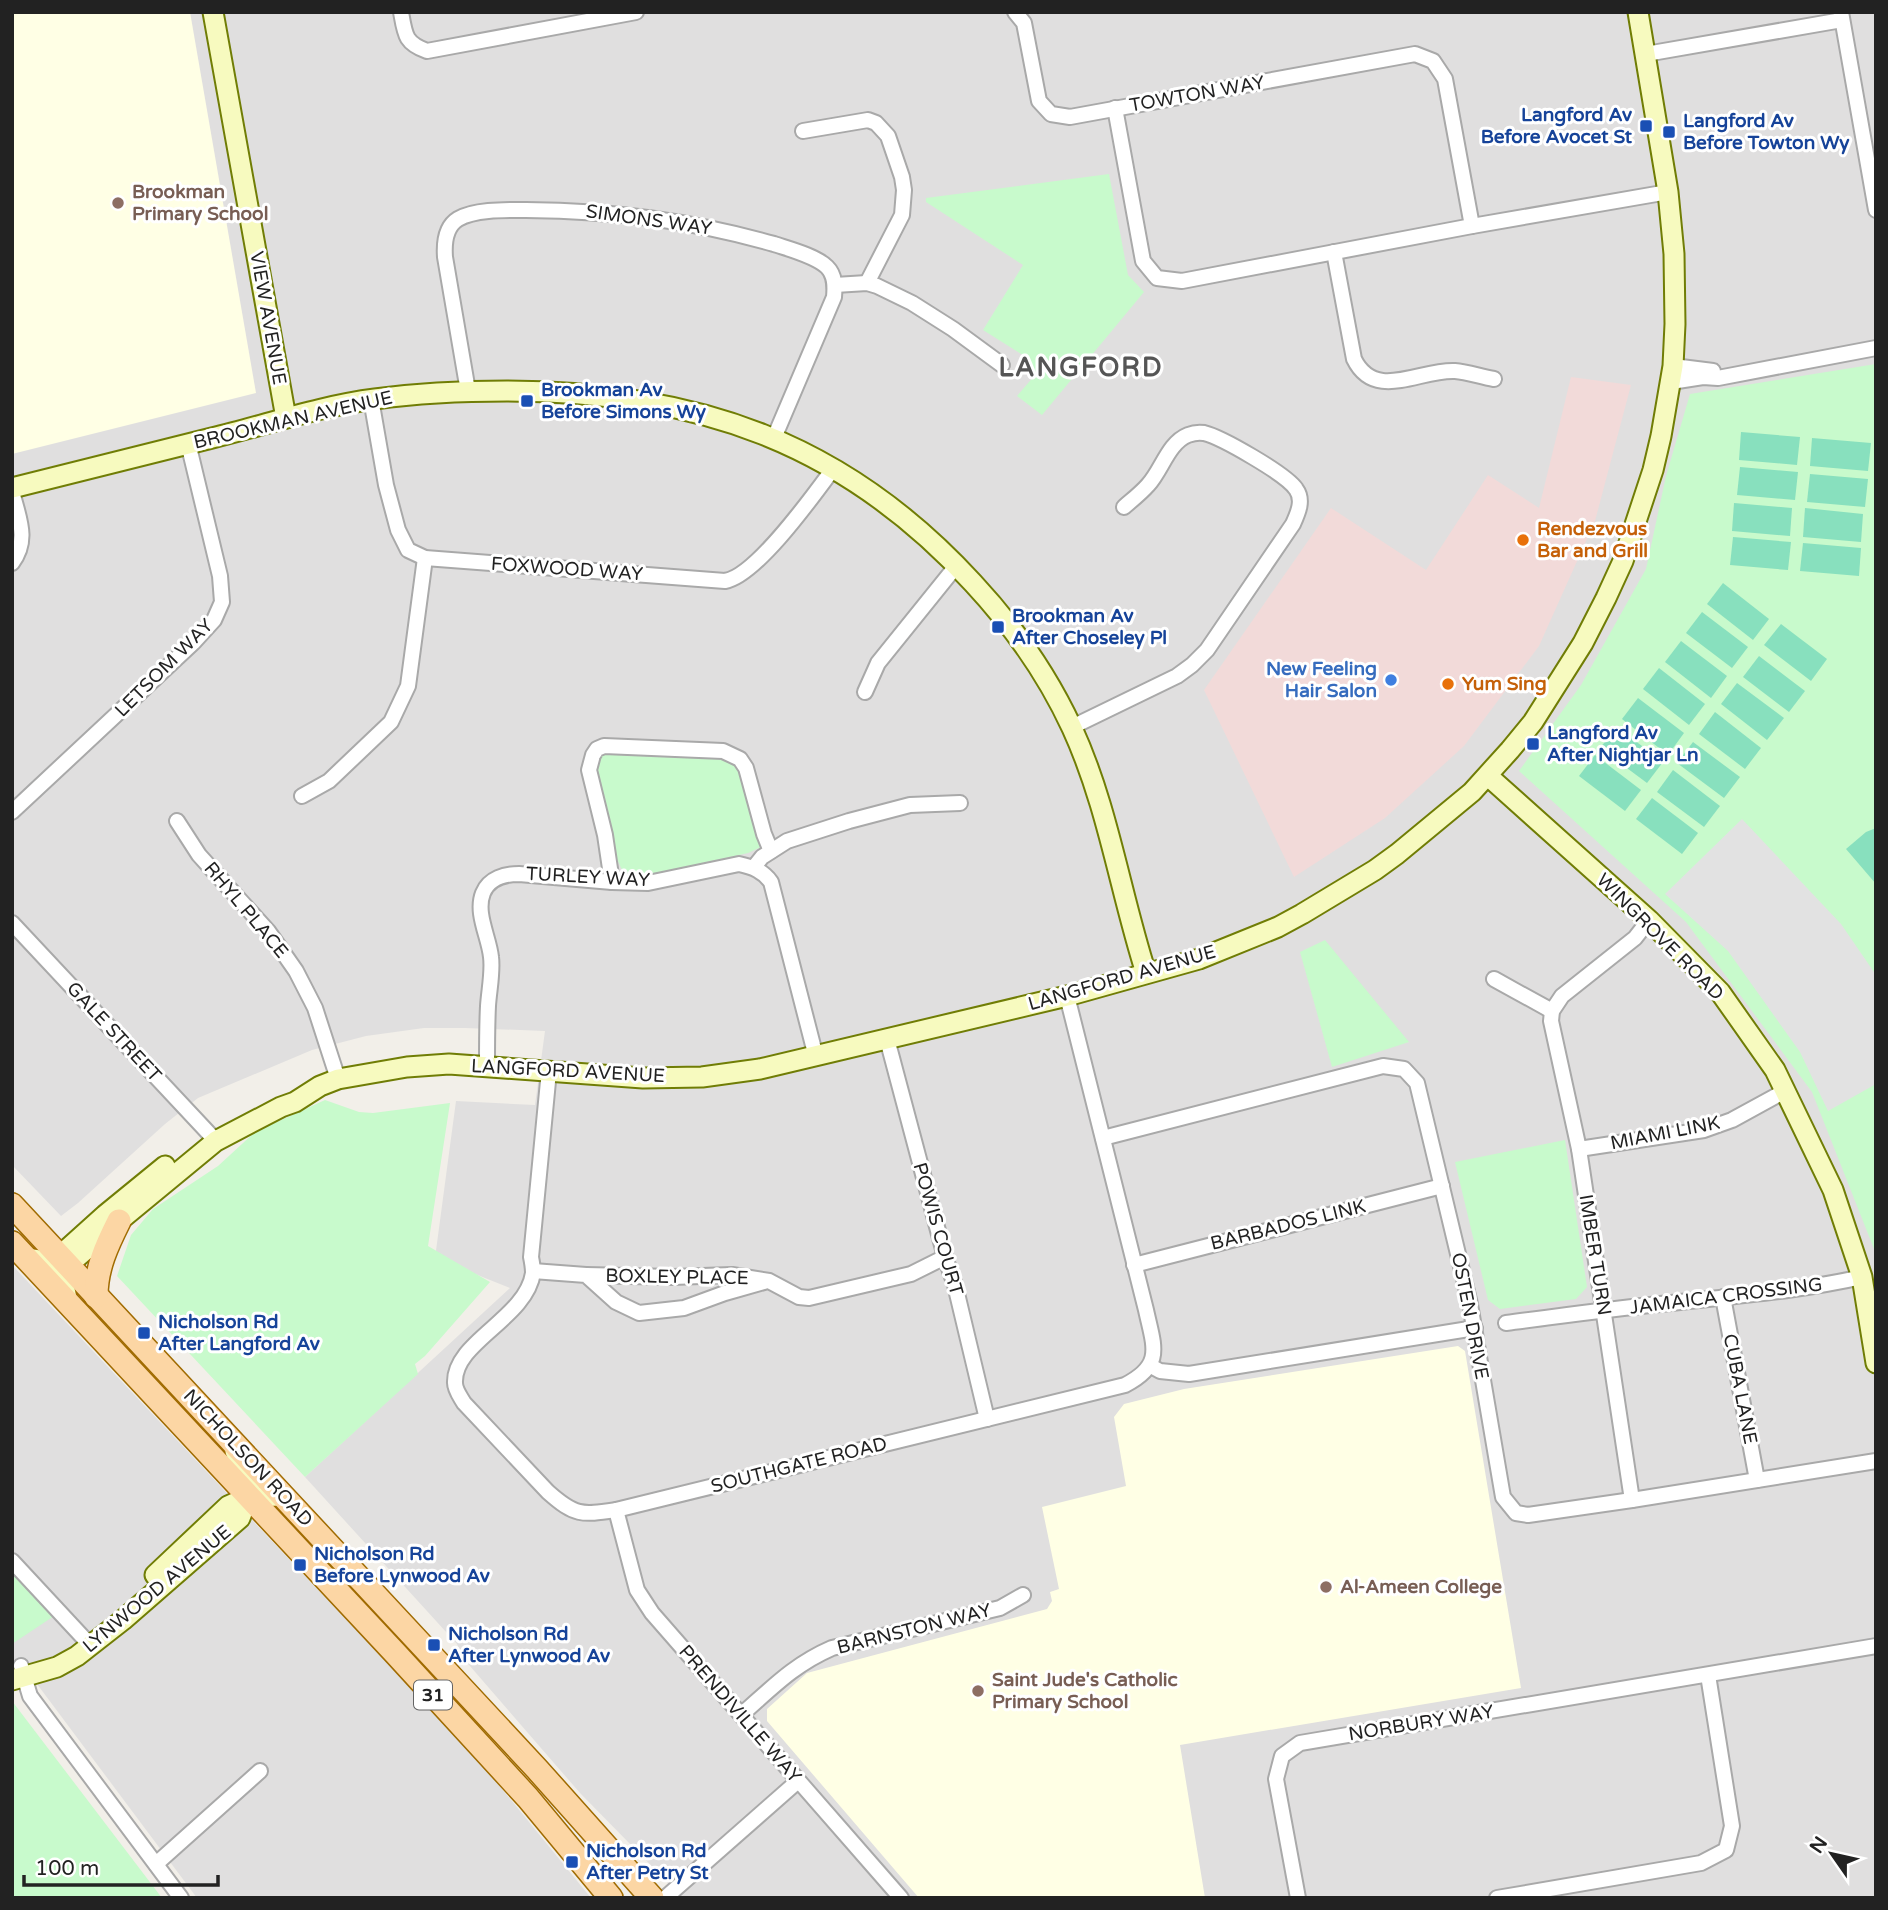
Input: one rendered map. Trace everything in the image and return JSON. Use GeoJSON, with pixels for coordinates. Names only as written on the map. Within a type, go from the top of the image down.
{"type":"FeatureCollection","features":[{"type":"Feature","properties":{"kind":"main road","name":"NICHOLSON ROAD"},"geometry":{"type":"LineString","coordinates":[[12,1205],[537,1769],[652,1898]]}},
{"type":"Feature","properties":{"kind":"main road"},"geometry":{"type":"LineString","coordinates":[[96,1296],[97,1276],[103,1255],[119,1221]]}},
{"type":"Feature","properties":{"kind":"main road","name":"NICHOLSON ROAD"},"geometry":{"type":"LineString","coordinates":[[19,1251],[528,1798],[611,1898]]}},
{"type":"Feature","properties":{"kind":"street","name":"VIEW AVENUE"},"geometry":{"type":"LineString","coordinates":[[213,12],[286,418]]}},
{"type":"Feature","properties":{"kind":"street"},"geometry":{"type":"LineString","coordinates":[[401,12],[405,35],[413,46],[427,51],[636,12]]}},
{"type":"Feature","properties":{"kind":"street"},"geometry":{"type":"LineString","coordinates":[[1015,12],[1024,23],[1039,101],[1051,114],[1070,117],[1115,108]]}},
{"type":"Feature","properties":{"kind":"street","name":"LANGFORD AVENUE"},"geometry":{"type":"LineString","coordinates":[[212,1137],[105,1214],[65,1251],[64,1261],[75,1259],[240,1114],[293,1090],[407,1067],[449,1064],[608,1076],[702,1077],[760,1069],[1067,996],[1199,959],[1278,927],[1375,870],[1397,854],[1456,807],[1488,776],[1540,711],[1583,643],[1606,598],[1623,561],[1653,470],[1672,374],[1675,324],[1674,254],[1673,224],[1638,12]]}},
{"type":"Feature","properties":{"kind":"street"},"geometry":{"type":"LineString","coordinates":[[1646,54],[1841,16],[1876,210]]}},
{"type":"Feature","properties":{"kind":"street","name":"TOWTON WAY"},"geometry":{"type":"LineString","coordinates":[[1472,226],[1445,79],[1433,61],[1415,54],[1115,108],[1143,261],[1157,278],[1182,281],[1668,192]]}},
{"type":"Feature","properties":{"kind":"street"},"geometry":{"type":"LineString","coordinates":[[803,131],[868,120],[876,122],[888,136],[902,177],[904,203],[902,215],[867,283]]}},
{"type":"Feature","properties":{"kind":"street","name":"SIMONS WAY"},"geometry":{"type":"LineString","coordinates":[[468,391],[444,242],[448,230],[457,219],[501,210],[572,210],[635,215],[695,224],[780,246],[815,259],[826,265],[835,285]]}},
{"type":"Feature","properties":{"kind":"street"},"geometry":{"type":"LineString","coordinates":[[1334,252],[1354,359],[1360,371],[1374,381],[1454,371],[1494,379]]}},
{"type":"Feature","properties":{"kind":"street"},"geometry":{"type":"LineString","coordinates":[[775,438],[834,297],[835,285],[867,283],[912,303],[1002,365]]}},
{"type":"Feature","properties":{"kind":"street"},"geometry":{"type":"LineString","coordinates":[[1672,374],[1720,372],[1731,375],[1876,348]]}},
{"type":"Feature","properties":{"kind":"street","name":"BROOKMAN AVENUE"},"geometry":{"type":"LineString","coordinates":[[12,490],[286,418],[371,399],[414,394],[468,391],[558,392],[631,399],[709,415],[775,438],[859,484],[934,543],[1010,625],[1028,650],[1072,727],[1094,782],[1135,941],[1146,973]]}},
{"type":"Feature","properties":{"kind":"street"},"geometry":{"type":"LineString","coordinates":[[302,796],[329,780],[391,722],[408,686],[425,558],[408,550],[398,530],[386,485],[371,399]]}},
{"type":"Feature","properties":{"kind":"street"},"geometry":{"type":"LineString","coordinates":[[1072,727],[1177,676],[1192,665],[1207,650],[1293,524],[1300,501],[1297,490],[1284,476],[1220,439],[1196,432],[1186,435],[1174,446],[1149,484],[1124,507]]}},
{"type":"Feature","properties":{"kind":"street","name":"LETSOM WAY"},"geometry":{"type":"LineString","coordinates":[[12,812],[193,643],[214,620],[222,602],[220,576],[188,443]]}},
{"type":"Feature","properties":{"kind":"street","name":"FOXWOOD WAY"},"geometry":{"type":"LineString","coordinates":[[425,558],[734,580],[761,559],[832,469]]}},
{"type":"Feature","properties":{"kind":"street"},"geometry":{"type":"LineString","coordinates":[[12,490],[23,536],[20,552],[12,563]]}},
{"type":"Feature","properties":{"kind":"street"},"geometry":{"type":"LineString","coordinates":[[866,692],[878,663],[957,565]]}},
{"type":"Feature","properties":{"kind":"street"},"geometry":{"type":"LineString","coordinates":[[612,882],[605,835],[589,770],[593,755],[597,749],[604,746],[723,751],[740,758],[746,768],[771,852]]}},
{"type":"Feature","properties":{"kind":"street","name":"WINGROVE ROAD"},"geometry":{"type":"LineString","coordinates":[[1488,776],[1649,920],[1720,992],[1775,1070],[1833,1190],[1867,1283],[1876,1363]]}},
{"type":"Feature","properties":{"kind":"street"},"geometry":{"type":"LineString","coordinates":[[816,1057],[771,883],[764,873],[754,867],[762,857],[787,841],[849,821],[910,805],[961,803]]}},
{"type":"Feature","properties":{"kind":"street","name":"RHYL PLACE"},"geometry":{"type":"LineString","coordinates":[[177,821],[199,855],[268,931],[296,971],[315,1009],[329,1083]]}},
{"type":"Feature","properties":{"kind":"street","name":"TURLEY WAY"},"geometry":{"type":"LineString","coordinates":[[487,1066],[492,959],[481,900],[484,889],[492,881],[505,874],[519,874],[648,883],[739,864],[754,867]]}},
{"type":"Feature","properties":{"kind":"street"},"geometry":{"type":"LineString","coordinates":[[1494,979],[1552,1011],[1562,996],[1635,938],[1649,920]]}},
{"type":"Feature","properties":{"kind":"street","name":"GALE STREET"},"geometry":{"type":"LineString","coordinates":[[12,923],[212,1137]]}},
{"type":"Feature","properties":{"kind":"street"},"geometry":{"type":"LineString","coordinates":[[1067,996],[1154,1344],[1150,1366],[1160,1371],[1189,1374],[1475,1328]]}},
{"type":"Feature","properties":{"kind":"street","name":"IMBER TURN"},"geometry":{"type":"LineString","coordinates":[[1552,1011],[1551,1021],[1579,1149],[1632,1500]]}},
{"type":"Feature","properties":{"kind":"street","name":"POWIS COURT"},"geometry":{"type":"LineString","coordinates":[[887,1039],[945,1257],[955,1285],[987,1419]]}},
{"type":"Feature","properties":{"kind":"street","name":"OSTEN DRIVE"},"geometry":{"type":"LineString","coordinates":[[1103,1138],[1383,1066],[1404,1069],[1417,1083],[1475,1328],[1503,1497],[1517,1513],[1528,1515],[1632,1500],[1876,1461]]}},
{"type":"Feature","properties":{"kind":"street","name":"SOUTHGATE ROAD"},"geometry":{"type":"LineString","coordinates":[[549,1071],[530,1283],[521,1300],[463,1356],[456,1368],[455,1386],[464,1403],[560,1504],[573,1512],[588,1514],[615,1510],[1125,1385],[1138,1378],[1150,1366]]}},
{"type":"Feature","properties":{"kind":"street","name":"MIAMI LINK"},"geometry":{"type":"LineString","coordinates":[[1579,1149],[1704,1130],[1732,1120],[1785,1091]]}},
{"type":"Feature","properties":{"kind":"street","name":"BARBADOS LINK"},"geometry":{"type":"LineString","coordinates":[[1134,1265],[1442,1186]]}},
{"type":"Feature","properties":{"kind":"street"},"geometry":{"type":"LineString","coordinates":[[19,1251],[45,1261],[64,1261],[61,1271],[68,1303]]}},
{"type":"Feature","properties":{"kind":"street","name":"BOXLEY PLACE"},"geometry":{"type":"LineString","coordinates":[[533,1271],[672,1278],[732,1275],[769,1281],[799,1297],[809,1297],[911,1274],[945,1257]]}},
{"type":"Feature","properties":{"kind":"street","name":"BOXLEY PLACE"},"geometry":{"type":"LineString","coordinates":[[586,1275],[616,1302],[639,1313],[684,1308],[769,1281]]}},
{"type":"Feature","properties":{"kind":"street","name":"JAMAICA CROSSING"},"geometry":{"type":"LineString","coordinates":[[1506,1323],[1840,1282],[1867,1283]]}},
{"type":"Feature","properties":{"kind":"street","name":"CUBA LANE"},"geometry":{"type":"LineString","coordinates":[[1723,1297],[1757,1480]]}},
{"type":"Feature","properties":{"kind":"street"},"geometry":{"type":"LineString","coordinates":[[229,1437],[250,1484],[248,1497],[283,1496]]}},
{"type":"Feature","properties":{"kind":"street","name":"LYNWOOD AVENUE"},"geometry":{"type":"LineString","coordinates":[[17,1673],[57,1667],[77,1656],[87,1641],[124,1620],[240,1518],[248,1497]]}},
{"type":"Feature","properties":{"kind":"street","name":"PRENDIVILLE WAY"},"geometry":{"type":"LineString","coordinates":[[615,1510],[637,1590],[652,1613],[901,1898]]}},
{"type":"Feature","properties":{"kind":"street"},"geometry":{"type":"LineString","coordinates":[[12,1561],[87,1641]]}},
{"type":"Feature","properties":{"kind":"street","name":"BARNSTON WAY"},"geometry":{"type":"LineString","coordinates":[[741,1715],[792,1670],[832,1648],[1000,1608],[1023,1595]]}},
{"type":"Feature","properties":{"kind":"street","name":"NORBURY WAY"},"geometry":{"type":"LineString","coordinates":[[1298,1898],[1276,1779],[1282,1756],[1300,1743],[1876,1646]]}},
{"type":"Feature","properties":{"kind":"street"},"geometry":{"type":"LineString","coordinates":[[17,1673],[30,1696],[181,1898]]}},
{"type":"Feature","properties":{"kind":"street"},"geometry":{"type":"LineString","coordinates":[[1497,1898],[1701,1863],[1726,1850],[1732,1826],[1707,1675]]}},
{"type":"Feature","properties":{"kind":"street"},"geometry":{"type":"LineString","coordinates":[[156,1864],[260,1771]]}},
{"type":"Feature","properties":{"kind":"street"},"geometry":{"type":"LineString","coordinates":[[665,1898],[798,1781]]}},
{"type":"Feature","properties":{"kind":"shaded area"},"geometry":{"type":"Polygon","coordinates":[[[12,12],[1876,12],[1876,1898],[683,1898],[580,1793],[463,1658],[457,1644],[305,1477],[510,1288],[435,1258],[456,1101],[535,1105],[545,1031],[424,1028],[366,1036],[312,1050],[198,1098],[61,1216],[12,1165],[12,12]]]}},
{"type":"Feature","properties":{"kind":"shaded area","name":"Brookman Primary School"},"geometry":{"type":"Polygon","coordinates":[[[12,12],[190,12],[256,393],[12,454],[12,12]]]}},
{"type":"Feature","properties":{"kind":"shaded area"},"geometry":{"type":"Polygon","coordinates":[[[1571,377],[1631,385],[1595,521],[1539,646],[1464,746],[1385,818],[1294,877],[1204,690],[1331,508],[1426,570],[1488,475],[1539,508],[1571,377]]]}},
{"type":"Feature","properties":{"kind":"shaded area"},"geometry":{"type":"Polygon","coordinates":[[[1742,819],[1841,924],[1876,975],[1876,1084],[1828,1111],[1800,1052],[1728,951],[1665,894],[1742,819]]]}},
{"type":"Feature","properties":{"kind":"shaded area"},"geometry":{"type":"Polygon","coordinates":[[[12,1265],[480,1762],[591,1898],[197,1898],[34,1680],[12,1686],[12,1265]]]}},
{"type":"Feature","properties":{"kind":"shaded area"},"geometry":{"type":"Polygon","coordinates":[[[1458,1346],[1465,1351],[1521,1688],[1180,1745],[1205,1898],[919,1898],[767,1721],[767,1709],[807,1673],[1047,1609],[1052,1601],[1050,1592],[1059,1589],[1042,1507],[1126,1486],[1114,1417],[1124,1404],[1184,1389],[1458,1346]]]}},
{"type":"Feature","properties":{"kind":"green space"},"geometry":{"type":"Polygon","coordinates":[[[1109,174],[1128,275],[1144,292],[1042,415],[1017,396],[1035,375],[1026,357],[983,330],[1023,265],[926,202],[926,198],[1109,174]]]}},
{"type":"Feature","properties":{"kind":"green space"},"geometry":{"type":"Polygon","coordinates":[[[1876,364],[1876,1254],[1812,1092],[1686,922],[1519,771],[1581,685],[1646,569],[1666,476],[1690,394],[1876,364]]]}},
{"type":"Feature","properties":{"kind":"green space"},"geometry":{"type":"Polygon","coordinates":[[[1741,432],[1800,437],[1797,465],[1739,460],[1741,432]]]}},
{"type":"Feature","properties":{"kind":"green space"},"geometry":{"type":"Polygon","coordinates":[[[1812,438],[1871,443],[1868,471],[1810,466],[1812,438]]]}},
{"type":"Feature","properties":{"kind":"green space"},"geometry":{"type":"Polygon","coordinates":[[[1740,467],[1798,472],[1795,500],[1737,495],[1740,467]]]}},
{"type":"Feature","properties":{"kind":"green space"},"geometry":{"type":"Polygon","coordinates":[[[1810,474],[1868,479],[1865,507],[1807,502],[1810,474]]]}},
{"type":"Feature","properties":{"kind":"green space"},"geometry":{"type":"Polygon","coordinates":[[[1734,503],[1792,508],[1790,536],[1732,531],[1734,503]]]}},
{"type":"Feature","properties":{"kind":"green space"},"geometry":{"type":"Polygon","coordinates":[[[1805,508],[1863,514],[1861,542],[1803,537],[1805,508]]]}},
{"type":"Feature","properties":{"kind":"green space"},"geometry":{"type":"Polygon","coordinates":[[[1733,537],[1791,542],[1788,570],[1730,565],[1733,537]]]}},
{"type":"Feature","properties":{"kind":"green space"},"geometry":{"type":"Polygon","coordinates":[[[1803,543],[1861,548],[1859,576],[1800,571],[1803,543]]]}},
{"type":"Feature","properties":{"kind":"green space"},"geometry":{"type":"Polygon","coordinates":[[[1723,583],[1769,619],[1753,640],[1707,604],[1723,583]]]}},
{"type":"Feature","properties":{"kind":"green space"},"geometry":{"type":"Polygon","coordinates":[[[1702,612],[1748,647],[1732,668],[1686,633],[1702,612]]]}},
{"type":"Feature","properties":{"kind":"green space"},"geometry":{"type":"Polygon","coordinates":[[[1781,624],[1827,659],[1811,681],[1764,645],[1781,624]]]}},
{"type":"Feature","properties":{"kind":"green space"},"geometry":{"type":"Polygon","coordinates":[[[1681,641],[1727,676],[1711,698],[1665,662],[1681,641]]]}},
{"type":"Feature","properties":{"kind":"green space"},"geometry":{"type":"Polygon","coordinates":[[[1759,656],[1805,691],[1789,712],[1743,677],[1759,656]]]}},
{"type":"Feature","properties":{"kind":"green space"},"geometry":{"type":"Polygon","coordinates":[[[1659,668],[1705,704],[1689,725],[1643,689],[1659,668]]]}},
{"type":"Feature","properties":{"kind":"green space"},"geometry":{"type":"Polygon","coordinates":[[[1737,683],[1784,718],[1767,740],[1721,704],[1737,683]]]}},
{"type":"Feature","properties":{"kind":"green space"},"geometry":{"type":"Polygon","coordinates":[[[1638,698],[1684,733],[1668,755],[1622,719],[1638,698]]]}},
{"type":"Feature","properties":{"kind":"green space"},"geometry":{"type":"Polygon","coordinates":[[[1715,712],[1761,748],[1745,769],[1699,734],[1715,712]]]}},
{"type":"Feature","properties":{"kind":"green space"},"geometry":{"type":"Polygon","coordinates":[[[1617,727],[1663,762],[1647,783],[1600,748],[1617,727]]]}},
{"type":"Feature","properties":{"kind":"green space"},"geometry":{"type":"Polygon","coordinates":[[[1693,742],[1740,777],[1724,798],[1677,763],[1693,742]]]}},
{"type":"Feature","properties":{"kind":"green space"},"geometry":{"type":"Polygon","coordinates":[[[601,751],[669,754],[735,762],[761,847],[748,853],[653,874],[627,874],[621,868],[613,850],[594,766],[601,751]]]}},
{"type":"Feature","properties":{"kind":"green space"},"geometry":{"type":"Polygon","coordinates":[[[1595,755],[1641,790],[1625,811],[1579,776],[1595,755]]]}},
{"type":"Feature","properties":{"kind":"green space"},"geometry":{"type":"Polygon","coordinates":[[[1673,770],[1720,806],[1704,827],[1657,792],[1673,770]]]}},
{"type":"Feature","properties":{"kind":"green space"},"geometry":{"type":"Polygon","coordinates":[[[1652,798],[1698,833],[1682,854],[1636,819],[1652,798]]]}},
{"type":"Feature","properties":{"kind":"green space"},"geometry":{"type":"Polygon","coordinates":[[[1876,828],[1876,884],[1846,849],[1866,832],[1876,828]]]}},
{"type":"Feature","properties":{"kind":"green space"},"geometry":{"type":"Polygon","coordinates":[[[1325,940],[1409,1042],[1332,1067],[1300,952],[1325,940]]]}},
{"type":"Feature","properties":{"kind":"green space"},"geometry":{"type":"Polygon","coordinates":[[[325,1100],[359,1112],[373,1113],[450,1103],[428,1246],[490,1282],[415,1364],[418,1374],[305,1477],[117,1276],[131,1235],[153,1209],[218,1166],[255,1132],[325,1100]]]}},
{"type":"Feature","properties":{"kind":"green space"},"geometry":{"type":"Polygon","coordinates":[[[1565,1140],[1587,1287],[1576,1299],[1500,1309],[1488,1300],[1455,1162],[1565,1140]]]}},
{"type":"Feature","properties":{"kind":"green space"},"geometry":{"type":"Polygon","coordinates":[[[12,1568],[57,1614],[12,1644],[12,1568]]]}},
{"type":"Feature","properties":{"kind":"green space"},"geometry":{"type":"Polygon","coordinates":[[[12,1701],[162,1898],[12,1898],[12,1701]]]}},
{"type":"Feature","properties":{"kind":"place","name":"Langford Av Before Avocet St"},"geometry":{"type":"Point","coordinates":[1646,126]}},
{"type":"Feature","properties":{"kind":"place","name":"Langford Av Before Towton Wy"},"geometry":{"type":"Point","coordinates":[1669,132]}},
{"type":"Feature","properties":{"kind":"place","name":"Brookman Primary School"},"geometry":{"type":"Point","coordinates":[118,203]}},
{"type":"Feature","properties":{"kind":"place","name":"Brookman Av Before Simons Wy"},"geometry":{"type":"Point","coordinates":[527,401]}},
{"type":"Feature","properties":{"kind":"place","name":"Rendezvous Bar and Grill"},"geometry":{"type":"Point","coordinates":[1523,540]}},
{"type":"Feature","properties":{"kind":"place","name":"Brookman Av After Choseley Pl"},"geometry":{"type":"Point","coordinates":[998,627]}},
{"type":"Feature","properties":{"kind":"place","name":"New Feeling Hair Salon"},"geometry":{"type":"Point","coordinates":[1391,680]}},
{"type":"Feature","properties":{"kind":"place","name":"Yum Sing"},"geometry":{"type":"Point","coordinates":[1448,684]}},
{"type":"Feature","properties":{"kind":"place","name":"Langford Av After Nightjar Ln"},"geometry":{"type":"Point","coordinates":[1533,744]}},
{"type":"Feature","properties":{"kind":"place","name":"Nicholson Rd After Langford Av"},"geometry":{"type":"Point","coordinates":[144,1333]}},
{"type":"Feature","properties":{"kind":"place","name":"Nicholson Rd Before Lynwood Av"},"geometry":{"type":"Point","coordinates":[300,1565]}},
{"type":"Feature","properties":{"kind":"place","name":"Al-Ameen College"},"geometry":{"type":"Point","coordinates":[1326,1587]}},
{"type":"Feature","properties":{"kind":"place","name":"Nicholson Rd After Lynwood Av"},"geometry":{"type":"Point","coordinates":[434,1645]}},
{"type":"Feature","properties":{"kind":"place","name":"Saint Jude's Catholic Primary School"},"geometry":{"type":"Point","coordinates":[978,1691]}},
{"type":"Feature","properties":{"kind":"place","name":"Nicholson Rd After Petry St"},"geometry":{"type":"Point","coordinates":[572,1862]}},
{"type":"Feature","properties":{"kind":"district","name":"LANGFORD"},"geometry":{"type":"Point","coordinates":[1081,367]}}]}
